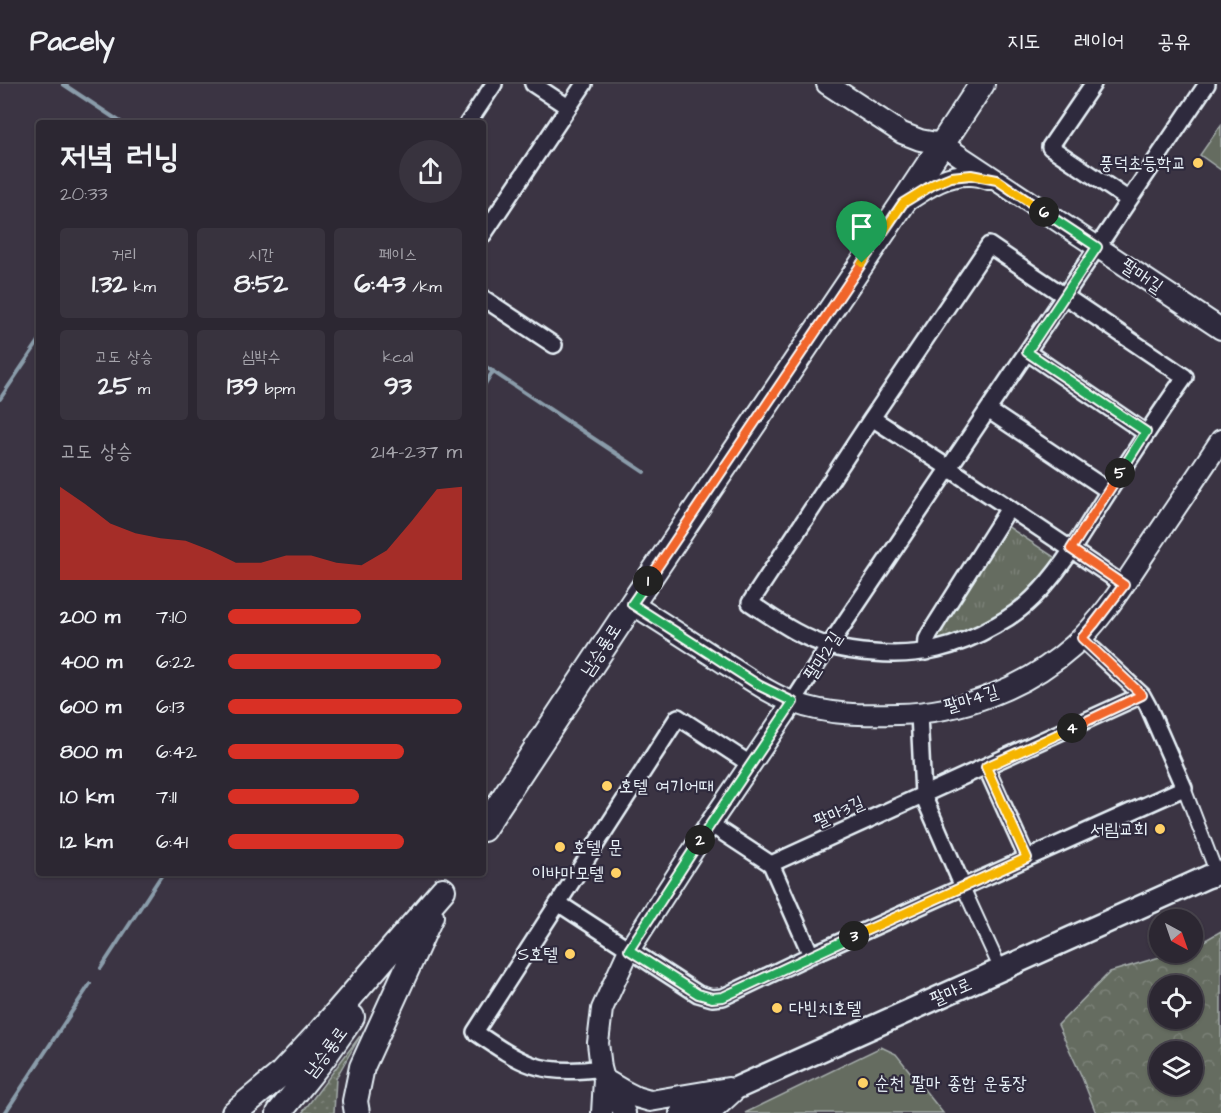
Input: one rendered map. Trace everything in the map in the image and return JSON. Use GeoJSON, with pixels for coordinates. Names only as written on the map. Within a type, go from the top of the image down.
{"type":"FeatureCollection","features":[{"type":"Feature","properties":{"kind":"main road","name":"남승룡로"},"geometry":{"type":"LineString","coordinates":[[486,824],[982,84]]}},
{"type":"Feature","properties":{"kind":"main road","name":"팔마로"},"geometry":{"type":"LineString","coordinates":[[681,1113],[1219,873]]}},
{"type":"Feature","properties":{"kind":"main road","name":"남승룡로"},"geometry":{"type":"LineString","coordinates":[[279,1113],[324,1057],[448,881]]}},
{"type":"Feature","properties":{"kind":"main road"},"geometry":{"type":"LineString","coordinates":[[234,1113],[280,1075],[305,1049],[448,881]]}},
{"type":"Feature","properties":{"kind":"main road"},"geometry":{"type":"LineString","coordinates":[[357,1113],[356,1091],[362,1067],[448,881]]}},
{"type":"Feature","properties":{"kind":"street"},"geometry":{"type":"LineString","coordinates":[[470,120],[494,84]]}},
{"type":"Feature","properties":{"kind":"street"},"geometry":{"type":"LineString","coordinates":[[534,84],[568,107]]}},
{"type":"Feature","properties":{"kind":"street"},"geometry":{"type":"LineString","coordinates":[[486,231],[584,84]]}},
{"type":"Feature","properties":{"kind":"street"},"geometry":{"type":"LineString","coordinates":[[827,84],[902,133],[920,140],[942,144]]}},
{"type":"Feature","properties":{"kind":"street"},"geometry":{"type":"LineString","coordinates":[[1093,84],[1050,147],[1129,200]]}},
{"type":"Feature","properties":{"kind":"street","name":"팔마2길"},"geometry":{"type":"LineString","coordinates":[[625,1113],[603,1074],[598,1043],[602,1009],[629,950],[710,824],[1207,84]]}},
{"type":"Feature","properties":{"kind":"street","name":"팔마1길"},"geometry":{"type":"LineString","coordinates":[[942,144],[1221,329]]}},
{"type":"Feature","properties":{"kind":"street"},"geometry":{"type":"LineString","coordinates":[[903,203],[934,184],[951,177],[971,175],[997,180]]}},
{"type":"Feature","properties":{"kind":"street"},"geometry":{"type":"LineString","coordinates":[[989,246],[1185,378],[1146,432],[1071,549],[1045,586],[1032,600],[977,636],[942,649],[926,652],[888,654],[858,652],[829,646],[793,630],[750,603],[872,418],[989,246]]}},
{"type":"Feature","properties":{"kind":"street"},"geometry":{"type":"LineString","coordinates":[[486,300],[554,345]]}},
{"type":"Feature","properties":{"kind":"street"},"geometry":{"type":"LineString","coordinates":[[1027,352],[1146,432]]}},
{"type":"Feature","properties":{"kind":"street"},"geometry":{"type":"LineString","coordinates":[[988,410],[1109,491]]}},
{"type":"Feature","properties":{"kind":"street"},"geometry":{"type":"LineString","coordinates":[[872,418],[1124,585]]}},
{"type":"Feature","properties":{"kind":"street","name":"팔마4길"},"geometry":{"type":"LineString","coordinates":[[632,604],[760,686],[793,702],[822,711],[859,715],[919,714],[979,699],[1007,688],[1041,670],[1082,638],[1124,585],[1221,440]]}},
{"type":"Feature","properties":{"kind":"street"},"geometry":{"type":"LineString","coordinates":[[926,652],[930,633],[1009,508]]}},
{"type":"Feature","properties":{"kind":"street"},"geometry":{"type":"LineString","coordinates":[[1082,638],[1142,695],[1149,706],[1219,873]]}},
{"type":"Feature","properties":{"kind":"street","name":"팔마3길"},"geometry":{"type":"LineString","coordinates":[[771,864],[1142,695]]}},
{"type":"Feature","properties":{"kind":"street"},"geometry":{"type":"LineString","coordinates":[[919,714],[923,795],[1001,969]]}},
{"type":"Feature","properties":{"kind":"street"},"geometry":{"type":"LineString","coordinates":[[739,1086],[650,1101],[626,1092],[603,1074],[541,1069],[516,1059],[475,1032],[678,717],[750,765]]}},
{"type":"Feature","properties":{"kind":"street"},"geometry":{"type":"LineString","coordinates":[[986,767],[1027,858]]}},
{"type":"Feature","properties":{"kind":"street"},"geometry":{"type":"LineString","coordinates":[[558,903],[698,994],[712,998],[723,997],[811,955],[1185,788]]}},
{"type":"Feature","properties":{"kind":"street"},"geometry":{"type":"LineString","coordinates":[[710,824],[771,864],[811,955]]}},
{"type":"Feature","properties":{"kind":"street"},"geometry":{"type":"LineString","coordinates":[[602,1113],[603,1074]]}},
{"type":"Feature","properties":{"kind":"street"},"geometry":{"type":"LineString","coordinates":[[710,1113],[739,1086]]}},
{"type":"Feature","properties":{"kind":"green space"},"geometry":{"type":"Polygon","coordinates":[[[1221,125],[1221,170],[1200,155],[1221,125]]]}},
{"type":"Feature","properties":{"kind":"green space"},"geometry":{"type":"Polygon","coordinates":[[[1007,526],[1057,559],[1033,589],[1012,609],[990,623],[941,646],[935,637],[1007,526]]]}},
{"type":"Feature","properties":{"kind":"green space"},"geometry":{"type":"Polygon","coordinates":[[[1221,931],[1221,1113],[1096,1113],[1058,1025],[1110,972],[1149,960],[1149,963],[1203,963],[1203,942],[1221,931]]]}},
{"type":"Feature","properties":{"kind":"green space"},"geometry":{"type":"Polygon","coordinates":[[[360,1036],[336,1078],[334,1113],[302,1113],[360,1036]]]}},
{"type":"Feature","properties":{"kind":"green space","name":"순천 팔마 종합 운동장"},"geometry":{"type":"Polygon","coordinates":[[[881,1047],[896,1054],[943,1113],[745,1113],[881,1047]]]}},
{"type":"Feature","properties":{"kind":"waterway"},"geometry":{"type":"LineString","coordinates":[[63,84],[117,120]]}},
{"type":"Feature","properties":{"kind":"waterway"},"geometry":{"type":"LineString","coordinates":[[0,399],[36,345]]}},
{"type":"Feature","properties":{"kind":"waterway"},"geometry":{"type":"LineString","coordinates":[[486,367],[644,472]]}},
{"type":"Feature","properties":{"kind":"waterway"},"geometry":{"type":"LineString","coordinates":[[486,382],[493,371]]}},
{"type":"Feature","properties":{"kind":"waterway"},"geometry":{"type":"LineString","coordinates":[[101,968],[161,876]]}},
{"type":"Feature","properties":{"kind":"waterway"},"geometry":{"type":"LineString","coordinates":[[5,1113],[90,984]]}},
{"type":"Feature","properties":{"kind":"place","name":"풍덕초등학교"},"geometry":{"type":"Point","coordinates":[1198,163]}},
{"type":"Feature","properties":{"kind":"place","name":"호텔 여기어때"},"geometry":{"type":"Point","coordinates":[607,786]}},
{"type":"Feature","properties":{"kind":"place","name":"서림교회"},"geometry":{"type":"Point","coordinates":[1160,829]}},
{"type":"Feature","properties":{"kind":"place","name":"호텔 문"},"geometry":{"type":"Point","coordinates":[560,847]}},
{"type":"Feature","properties":{"kind":"place","name":"이바마모텔"},"geometry":{"type":"Point","coordinates":[616,873]}},
{"type":"Feature","properties":{"kind":"place","name":"S호텔"},"geometry":{"type":"Point","coordinates":[570,954]}},
{"type":"Feature","properties":{"kind":"place","name":"다빈치호텔"},"geometry":{"type":"Point","coordinates":[777,1008]}},
{"type":"Feature","properties":{"kind":"place","name":"순천 팔마 종합 운동장"},"geometry":{"type":"Point","coordinates":[863,1083]}},
{"type":"Feature","properties":{"kind":"route"},"geometry":{"type":"LineString","coordinates":[[971,175],[997,180],[1097,247],[1027,352],[1146,432],[1071,549],[1124,585],[1082,638],[1142,695],[986,767],[1027,858],[723,997],[705,997],[629,950],[710,824],[793,702],[760,686],[632,604],[862,263],[903,203],[934,184],[951,177],[971,175]]}}]}
